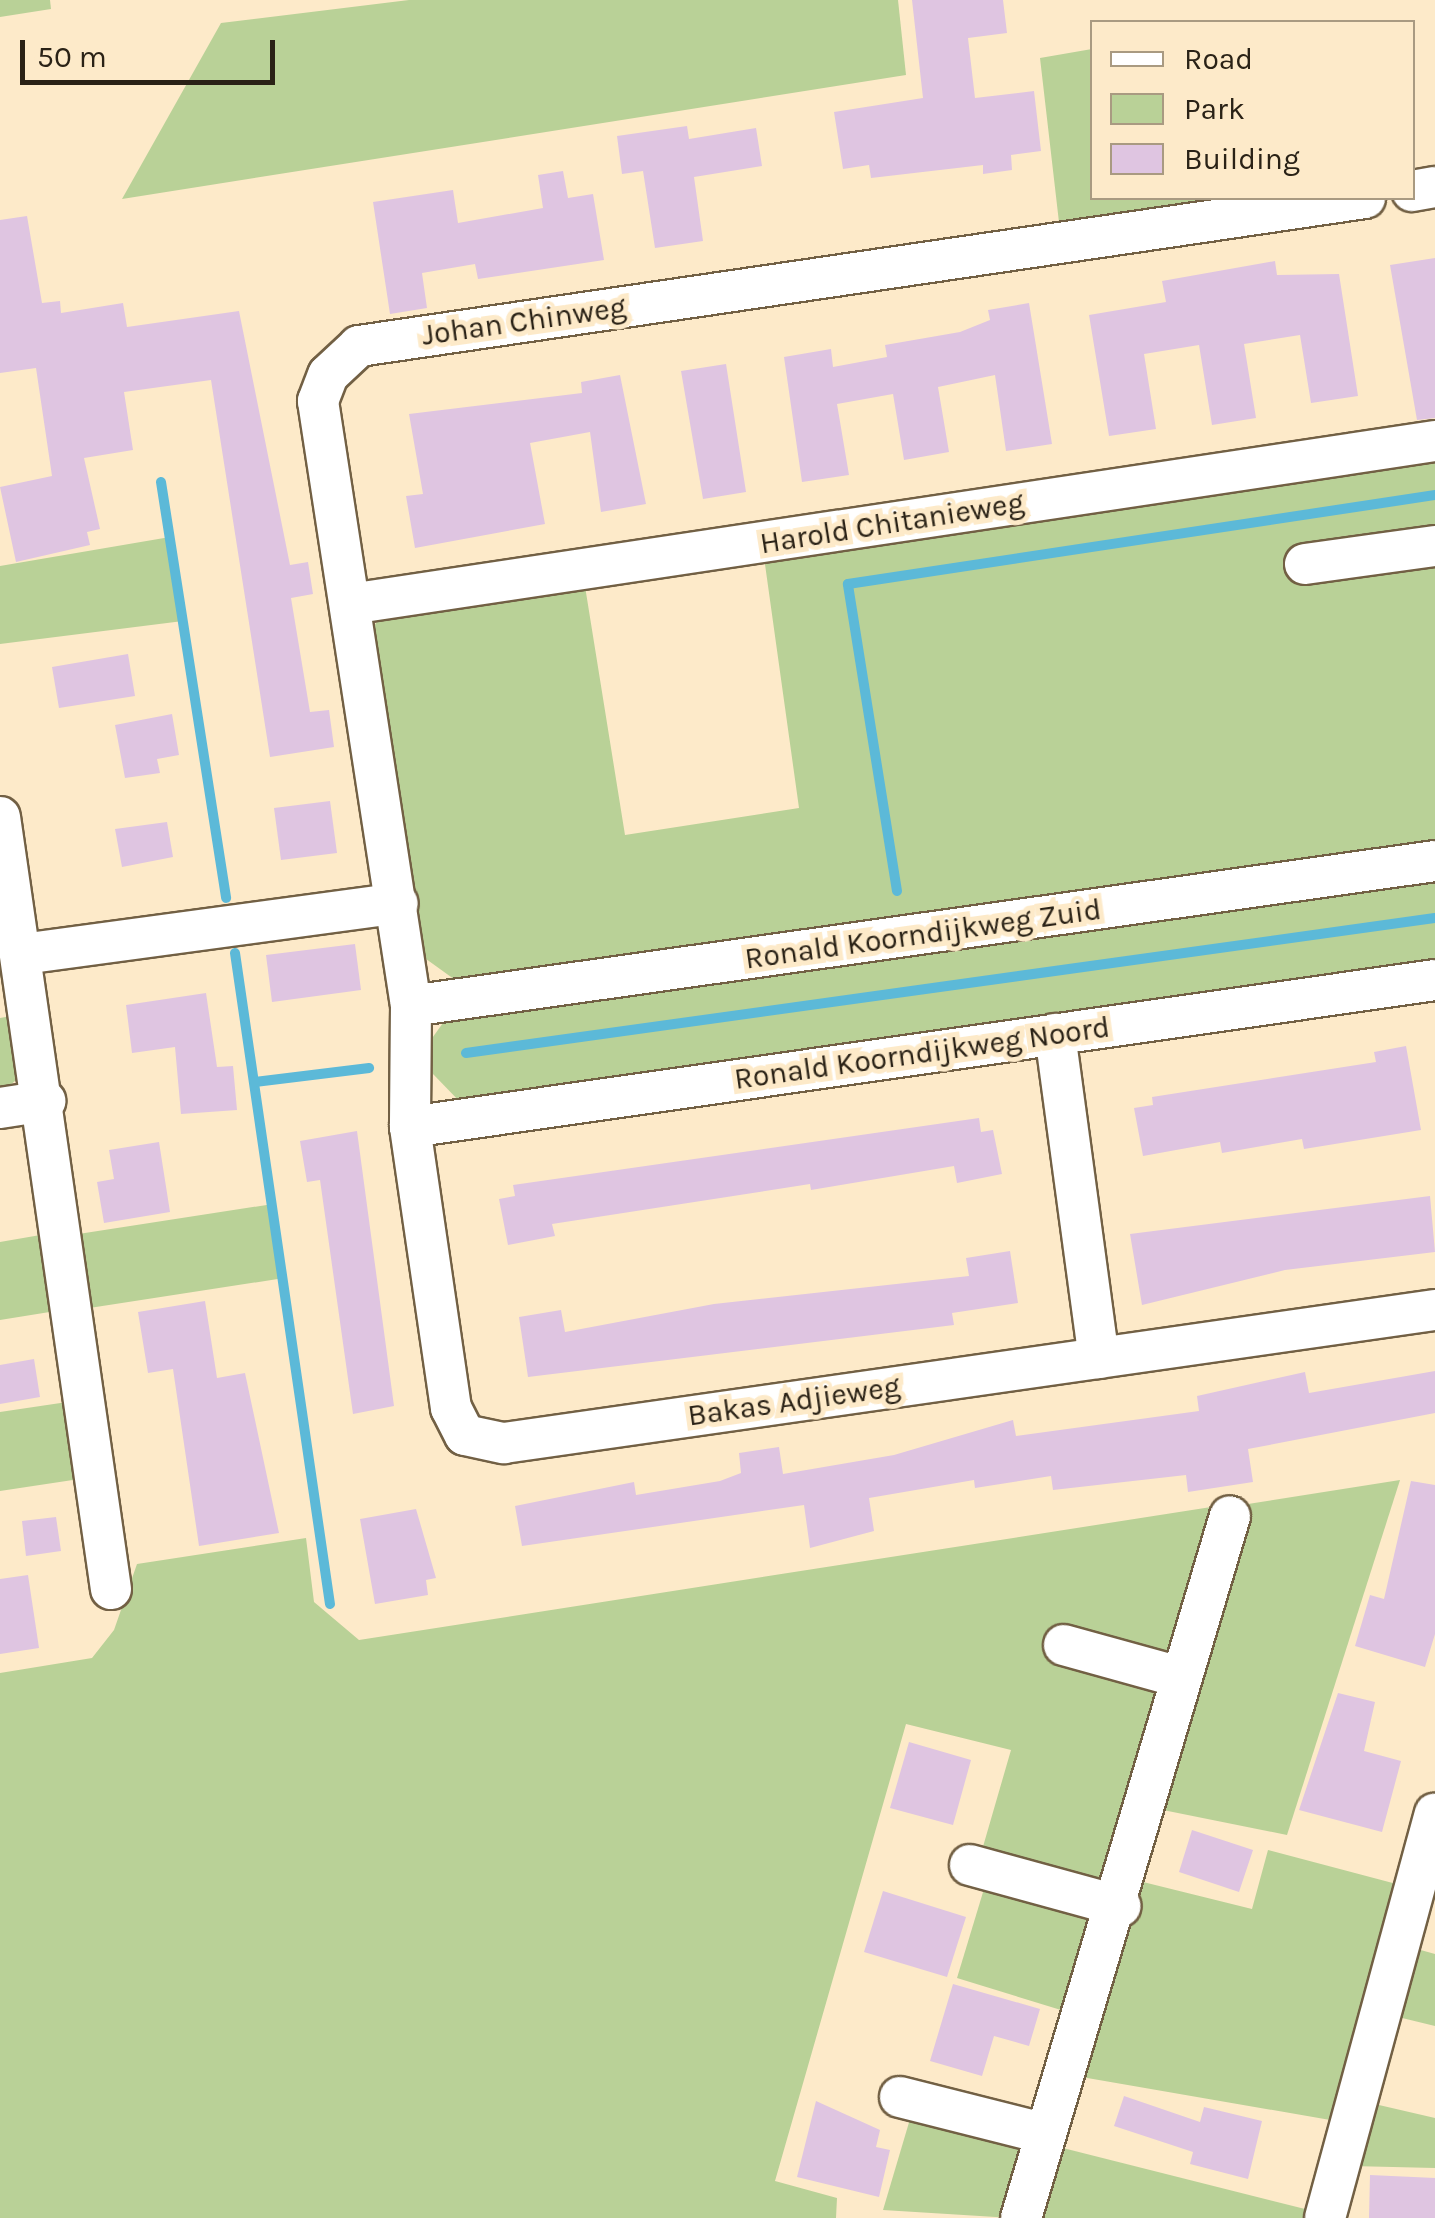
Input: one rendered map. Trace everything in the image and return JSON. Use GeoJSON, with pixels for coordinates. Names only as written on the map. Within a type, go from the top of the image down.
{"type":"FeatureCollection","features":[{"type":"Feature","properties":{"kind":"street","name":"Johan Chinweg"},"geometry":{"type":"LineString","coordinates":[[410,1127],[411,1006],[318,402],[328,375],[359,346],[1351,200]]}},
{"type":"Feature","properties":{"kind":"street","name":"Harold Chitanieweg"},"geometry":{"type":"LineString","coordinates":[[350,604],[1435,441]]}},
{"type":"Feature","properties":{"kind":"street"},"geometry":{"type":"LineString","coordinates":[[1305,564],[1435,546]]}},
{"type":"Feature","properties":{"kind":"street"},"geometry":{"type":"LineString","coordinates":[[0,817],[45,1101],[111,1588]]}},
{"type":"Feature","properties":{"kind":"street","name":"Ronald Koorndijkweg Zuid"},"geometry":{"type":"LineString","coordinates":[[411,1006],[1435,862]]}},
{"type":"Feature","properties":{"kind":"street"},"geometry":{"type":"LineString","coordinates":[[22,954],[398,903]]}},
{"type":"Feature","properties":{"kind":"street","name":"Ronald Koorndijkweg Noord"},"geometry":{"type":"LineString","coordinates":[[410,1127],[1435,980]]}},
{"type":"Feature","properties":{"kind":"street"},"geometry":{"type":"LineString","coordinates":[[1055,1034],[1100,1358]]}},
{"type":"Feature","properties":{"kind":"street"},"geometry":{"type":"LineString","coordinates":[[0,1108],[45,1101]]}},
{"type":"Feature","properties":{"kind":"street","name":"Bakas Adjieweg"},"geometry":{"type":"LineString","coordinates":[[410,1127],[451,1408],[465,1435],[504,1442],[1435,1310]]}},
{"type":"Feature","properties":{"kind":"street"},"geometry":{"type":"LineString","coordinates":[[1021,2218],[1042,2133],[1120,1906],[1179,1677],[1230,1516]]}},
{"type":"Feature","properties":{"kind":"street"},"geometry":{"type":"LineString","coordinates":[[1064,1645],[1179,1677]]}},
{"type":"Feature","properties":{"kind":"street"},"geometry":{"type":"LineString","coordinates":[[1325,2218],[1435,1814]]}},
{"type":"Feature","properties":{"kind":"street"},"geometry":{"type":"LineString","coordinates":[[970,1865],[1120,1906]]}},
{"type":"Feature","properties":{"kind":"street"},"geometry":{"type":"LineString","coordinates":[[900,2098],[1042,2133]]}},
{"type":"Feature","properties":{"kind":"green space"},"geometry":{"type":"Polygon","coordinates":[[[0,0],[50,0],[51,9],[0,17],[0,0]]]}},
{"type":"Feature","properties":{"kind":"green space"},"geometry":{"type":"Polygon","coordinates":[[[409,0],[898,0],[906,75],[122,199],[221,23],[409,0]]]}},
{"type":"Feature","properties":{"kind":"green space"},"geometry":{"type":"Polygon","coordinates":[[[1090,49],[1090,200],[1205,200],[1207,211],[1060,231],[1040,58],[1090,49]]]}},
{"type":"Feature","properties":{"kind":"green space"},"geometry":{"type":"Polygon","coordinates":[[[1435,450],[1435,845],[458,982],[415,951],[374,626],[383,614],[584,580],[625,835],[799,808],[763,550],[1435,450]]]}},
{"type":"Feature","properties":{"kind":"green space"},"geometry":{"type":"Polygon","coordinates":[[[170,537],[183,621],[0,644],[0,566],[170,537]]]}},
{"type":"Feature","properties":{"kind":"green space"},"geometry":{"type":"Polygon","coordinates":[[[1435,876],[1435,965],[463,1105],[433,1074],[430,1041],[448,1016],[1435,876]]]}},
{"type":"Feature","properties":{"kind":"green space"},"geometry":{"type":"Polygon","coordinates":[[[23,1014],[25,1073],[0,1093],[0,1018],[23,1014]]]}},
{"type":"Feature","properties":{"kind":"green space"},"geometry":{"type":"Polygon","coordinates":[[[273,1204],[284,1278],[83,1309],[72,1235],[273,1204]]]}},
{"type":"Feature","properties":{"kind":"green space"},"geometry":{"type":"Polygon","coordinates":[[[52,1233],[62,1310],[0,1320],[0,1242],[52,1233]]]}},
{"type":"Feature","properties":{"kind":"green space"},"geometry":{"type":"Polygon","coordinates":[[[74,1401],[86,1478],[0,1491],[0,1412],[74,1401]]]}},
{"type":"Feature","properties":{"kind":"green space"},"geometry":{"type":"Polygon","coordinates":[[[1400,1480],[1287,1835],[1153,1808],[1248,1504],[1400,1480]]]}},
{"type":"Feature","properties":{"kind":"green space"},"geometry":{"type":"Polygon","coordinates":[[[1224,1505],[1173,1665],[1051,1633],[1042,1647],[1166,1686],[1113,1894],[980,1857],[1011,1750],[906,1724],[775,2181],[837,2198],[836,2218],[0,2218],[0,1673],[92,1658],[114,1630],[137,1564],[306,1538],[314,1602],[359,1640],[1224,1505]]]}},
{"type":"Feature","properties":{"kind":"green space"},"geometry":{"type":"Polygon","coordinates":[[[1268,1850],[1404,1886],[1336,2121],[1070,2075],[1135,1880],[1252,1909],[1268,1850]]]}},
{"type":"Feature","properties":{"kind":"green space"},"geometry":{"type":"Polygon","coordinates":[[[987,1879],[1110,1912],[1074,2014],[957,1978],[987,1879]]]}},
{"type":"Feature","properties":{"kind":"green space"},"geometry":{"type":"Polygon","coordinates":[[[1417,1949],[1435,1954],[1435,2026],[1398,2017],[1417,1949]]]}},
{"type":"Feature","properties":{"kind":"green space"},"geometry":{"type":"Polygon","coordinates":[[[1366,2102],[1435,2118],[1435,2168],[1351,2166],[1366,2102]]]}},
{"type":"Feature","properties":{"kind":"green space"},"geometry":{"type":"Polygon","coordinates":[[[913,2109],[1029,2143],[1012,2218],[883,2210],[913,2109]]]}},
{"type":"Feature","properties":{"kind":"green space"},"geometry":{"type":"Polygon","coordinates":[[[1051,2145],[1313,2211],[1312,2218],[1035,2218],[1051,2145]]]}},
{"type":"Feature","properties":{"kind":"building"},"geometry":{"type":"Polygon","coordinates":[[[912,0],[1003,0],[1007,33],[968,38],[975,98],[1034,91],[1041,151],[1011,155],[1012,170],[983,174],[983,165],[871,178],[869,165],[843,169],[834,112],[923,98],[912,0]]]}},
{"type":"Feature","properties":{"kind":"building"},"geometry":{"type":"Polygon","coordinates":[[[687,126],[689,139],[756,128],[762,166],[694,177],[703,241],[655,248],[643,171],[622,174],[617,136],[687,126]]]}},
{"type":"Feature","properties":{"kind":"building"},"geometry":{"type":"Polygon","coordinates":[[[563,171],[568,198],[593,194],[604,260],[478,279],[475,264],[422,273],[427,308],[390,314],[373,202],[453,190],[458,223],[543,208],[538,175],[563,171]]]}},
{"type":"Feature","properties":{"kind":"building"},"geometry":{"type":"Polygon","coordinates":[[[27,216],[42,303],[60,301],[61,313],[123,303],[127,327],[239,311],[290,565],[308,562],[313,594],[291,598],[310,712],[329,710],[334,747],[270,757],[211,380],[124,392],[133,450],[84,458],[100,529],[87,532],[90,545],[16,562],[0,487],[52,476],[36,368],[0,373],[0,220],[27,216]]]}},
{"type":"Feature","properties":{"kind":"building"},"geometry":{"type":"Polygon","coordinates":[[[1435,258],[1435,418],[1417,420],[1390,265],[1435,258]]]}},
{"type":"Feature","properties":{"kind":"building"},"geometry":{"type":"Polygon","coordinates":[[[1275,261],[1277,275],[1339,274],[1358,396],[1311,403],[1300,335],[1244,344],[1256,418],[1212,425],[1199,345],[1144,354],[1156,429],[1109,436],[1089,315],[1166,302],[1162,281],[1275,261]]]}},
{"type":"Feature","properties":{"kind":"building"},"geometry":{"type":"Polygon","coordinates":[[[1029,303],[1052,444],[1006,451],[995,375],[938,387],[949,452],[904,460],[893,394],[837,404],[849,475],[802,482],[784,357],[831,349],[833,367],[887,357],[885,345],[960,332],[990,320],[988,310],[1029,303]]]}},
{"type":"Feature","properties":{"kind":"building"},"geometry":{"type":"Polygon","coordinates":[[[726,364],[746,492],[703,499],[681,371],[726,364]]]}},
{"type":"Feature","properties":{"kind":"building"},"geometry":{"type":"Polygon","coordinates":[[[620,375],[646,504],[601,512],[590,432],[530,443],[545,524],[415,548],[406,496],[423,494],[409,414],[582,393],[581,382],[620,375]]]}},
{"type":"Feature","properties":{"kind":"building"},"geometry":{"type":"Polygon","coordinates":[[[128,654],[135,696],[59,708],[52,667],[128,654]]]}},
{"type":"Feature","properties":{"kind":"building"},"geometry":{"type":"Polygon","coordinates":[[[172,714],[179,755],[157,759],[160,773],[125,778],[115,725],[172,714]]]}},
{"type":"Feature","properties":{"kind":"building"},"geometry":{"type":"Polygon","coordinates":[[[330,801],[337,853],[281,860],[274,808],[330,801]]]}},
{"type":"Feature","properties":{"kind":"building"},"geometry":{"type":"Polygon","coordinates":[[[167,822],[173,857],[122,867],[115,829],[167,822]]]}},
{"type":"Feature","properties":{"kind":"building"},"geometry":{"type":"Polygon","coordinates":[[[355,944],[361,990],[272,1002],[266,955],[355,944]]]}},
{"type":"Feature","properties":{"kind":"building"},"geometry":{"type":"Polygon","coordinates":[[[206,993],[217,1067],[233,1066],[237,1110],[181,1114],[175,1047],[132,1053],[126,1005],[206,993]]]}},
{"type":"Feature","properties":{"kind":"building"},"geometry":{"type":"Polygon","coordinates":[[[1406,1046],[1421,1130],[1304,1149],[1302,1139],[1222,1153],[1220,1142],[1143,1156],[1134,1108],[1153,1105],[1152,1097],[1376,1062],[1374,1052],[1406,1046]]]}},
{"type":"Feature","properties":{"kind":"building"},"geometry":{"type":"Polygon","coordinates":[[[979,1118],[981,1132],[993,1130],[1002,1174],[957,1183],[954,1166],[811,1190],[810,1184],[552,1224],[555,1236],[508,1245],[499,1199],[515,1196],[513,1185],[979,1118]]]}},
{"type":"Feature","properties":{"kind":"building"},"geometry":{"type":"Polygon","coordinates":[[[357,1131],[394,1406],[353,1414],[320,1180],[307,1182],[300,1141],[357,1131]]]}},
{"type":"Feature","properties":{"kind":"building"},"geometry":{"type":"Polygon","coordinates":[[[159,1142],[170,1212],[104,1223],[97,1182],[114,1179],[109,1150],[159,1142]]]}},
{"type":"Feature","properties":{"kind":"building"},"geometry":{"type":"Polygon","coordinates":[[[1430,1196],[1435,1252],[1285,1270],[1142,1305],[1130,1234],[1430,1196]]]}},
{"type":"Feature","properties":{"kind":"building"},"geometry":{"type":"Polygon","coordinates":[[[1010,1251],[1018,1303],[952,1313],[954,1325],[528,1377],[519,1317],[561,1310],[565,1332],[714,1304],[969,1276],[966,1258],[1010,1251]]]}},
{"type":"Feature","properties":{"kind":"building"},"geometry":{"type":"Polygon","coordinates":[[[205,1301],[217,1378],[245,1373],[279,1533],[199,1546],[173,1369],[148,1373],[138,1312],[205,1301]]]}},
{"type":"Feature","properties":{"kind":"building"},"geometry":{"type":"Polygon","coordinates":[[[34,1359],[40,1397],[0,1404],[0,1365],[34,1359]]]}},
{"type":"Feature","properties":{"kind":"building"},"geometry":{"type":"Polygon","coordinates":[[[1435,1371],[1435,1413],[1248,1449],[1253,1482],[1188,1492],[1186,1475],[1053,1490],[1051,1476],[975,1488],[974,1480],[869,1498],[874,1531],[810,1548],[804,1505],[522,1546],[515,1506],[634,1482],[636,1495],[720,1481],[741,1473],[739,1453],[779,1447],[783,1474],[894,1455],[1013,1420],[1016,1436],[1199,1411],[1197,1396],[1305,1372],[1309,1393],[1435,1371]]]}},
{"type":"Feature","properties":{"kind":"building"},"geometry":{"type":"Polygon","coordinates":[[[1411,1481],[1435,1485],[1435,1634],[1425,1667],[1355,1646],[1370,1595],[1384,1599],[1411,1481]]]}},
{"type":"Feature","properties":{"kind":"building"},"geometry":{"type":"Polygon","coordinates":[[[416,1509],[436,1578],[426,1580],[428,1595],[375,1604],[360,1519],[416,1509]]]}},
{"type":"Feature","properties":{"kind":"building"},"geometry":{"type":"Polygon","coordinates":[[[56,1517],[61,1551],[26,1556],[22,1521],[56,1517]]]}},
{"type":"Feature","properties":{"kind":"building"},"geometry":{"type":"Polygon","coordinates":[[[28,1575],[39,1648],[0,1654],[0,1579],[28,1575]]]}},
{"type":"Feature","properties":{"kind":"building"},"geometry":{"type":"Polygon","coordinates":[[[1338,1693],[1375,1702],[1364,1751],[1401,1761],[1382,1832],[1299,1810],[1338,1693]]]}},
{"type":"Feature","properties":{"kind":"building"},"geometry":{"type":"Polygon","coordinates":[[[909,1742],[971,1760],[953,1825],[890,1808],[909,1742]]]}},
{"type":"Feature","properties":{"kind":"building"},"geometry":{"type":"Polygon","coordinates":[[[1192,1830],[1253,1850],[1239,1892],[1179,1872],[1192,1830]]]}},
{"type":"Feature","properties":{"kind":"building"},"geometry":{"type":"Polygon","coordinates":[[[883,1891],[966,1917],[947,1977],[864,1952],[883,1891]]]}},
{"type":"Feature","properties":{"kind":"building"},"geometry":{"type":"Polygon","coordinates":[[[953,1984],[1040,2009],[1029,2046],[994,2036],[982,2076],[930,2061],[953,1984]]]}},
{"type":"Feature","properties":{"kind":"building"},"geometry":{"type":"Polygon","coordinates":[[[1124,2096],[1200,2122],[1204,2107],[1262,2121],[1248,2179],[1190,2164],[1193,2152],[1114,2126],[1124,2096]]]}},
{"type":"Feature","properties":{"kind":"building"},"geometry":{"type":"Polygon","coordinates":[[[816,2101],[880,2130],[876,2147],[890,2150],[879,2197],[797,2177],[816,2101]]]}},
{"type":"Feature","properties":{"kind":"building"},"geometry":{"type":"Polygon","coordinates":[[[1370,2175],[1435,2178],[1435,2218],[1369,2218],[1370,2175]]]}},
{"type":"Feature","properties":{"kind":"waterway"},"geometry":{"type":"LineString","coordinates":[[161,482],[226,898]]}},
{"type":"Feature","properties":{"kind":"waterway"},"geometry":{"type":"LineString","coordinates":[[897,891],[848,584],[1435,495]]}},
{"type":"Feature","properties":{"kind":"waterway"},"geometry":{"type":"LineString","coordinates":[[466,1053],[1435,918]]}},
{"type":"Feature","properties":{"kind":"waterway"},"geometry":{"type":"LineString","coordinates":[[235,953],[330,1604]]}},
{"type":"Feature","properties":{"kind":"waterway"},"geometry":{"type":"LineString","coordinates":[[255,1082],[369,1068]]}}]}
